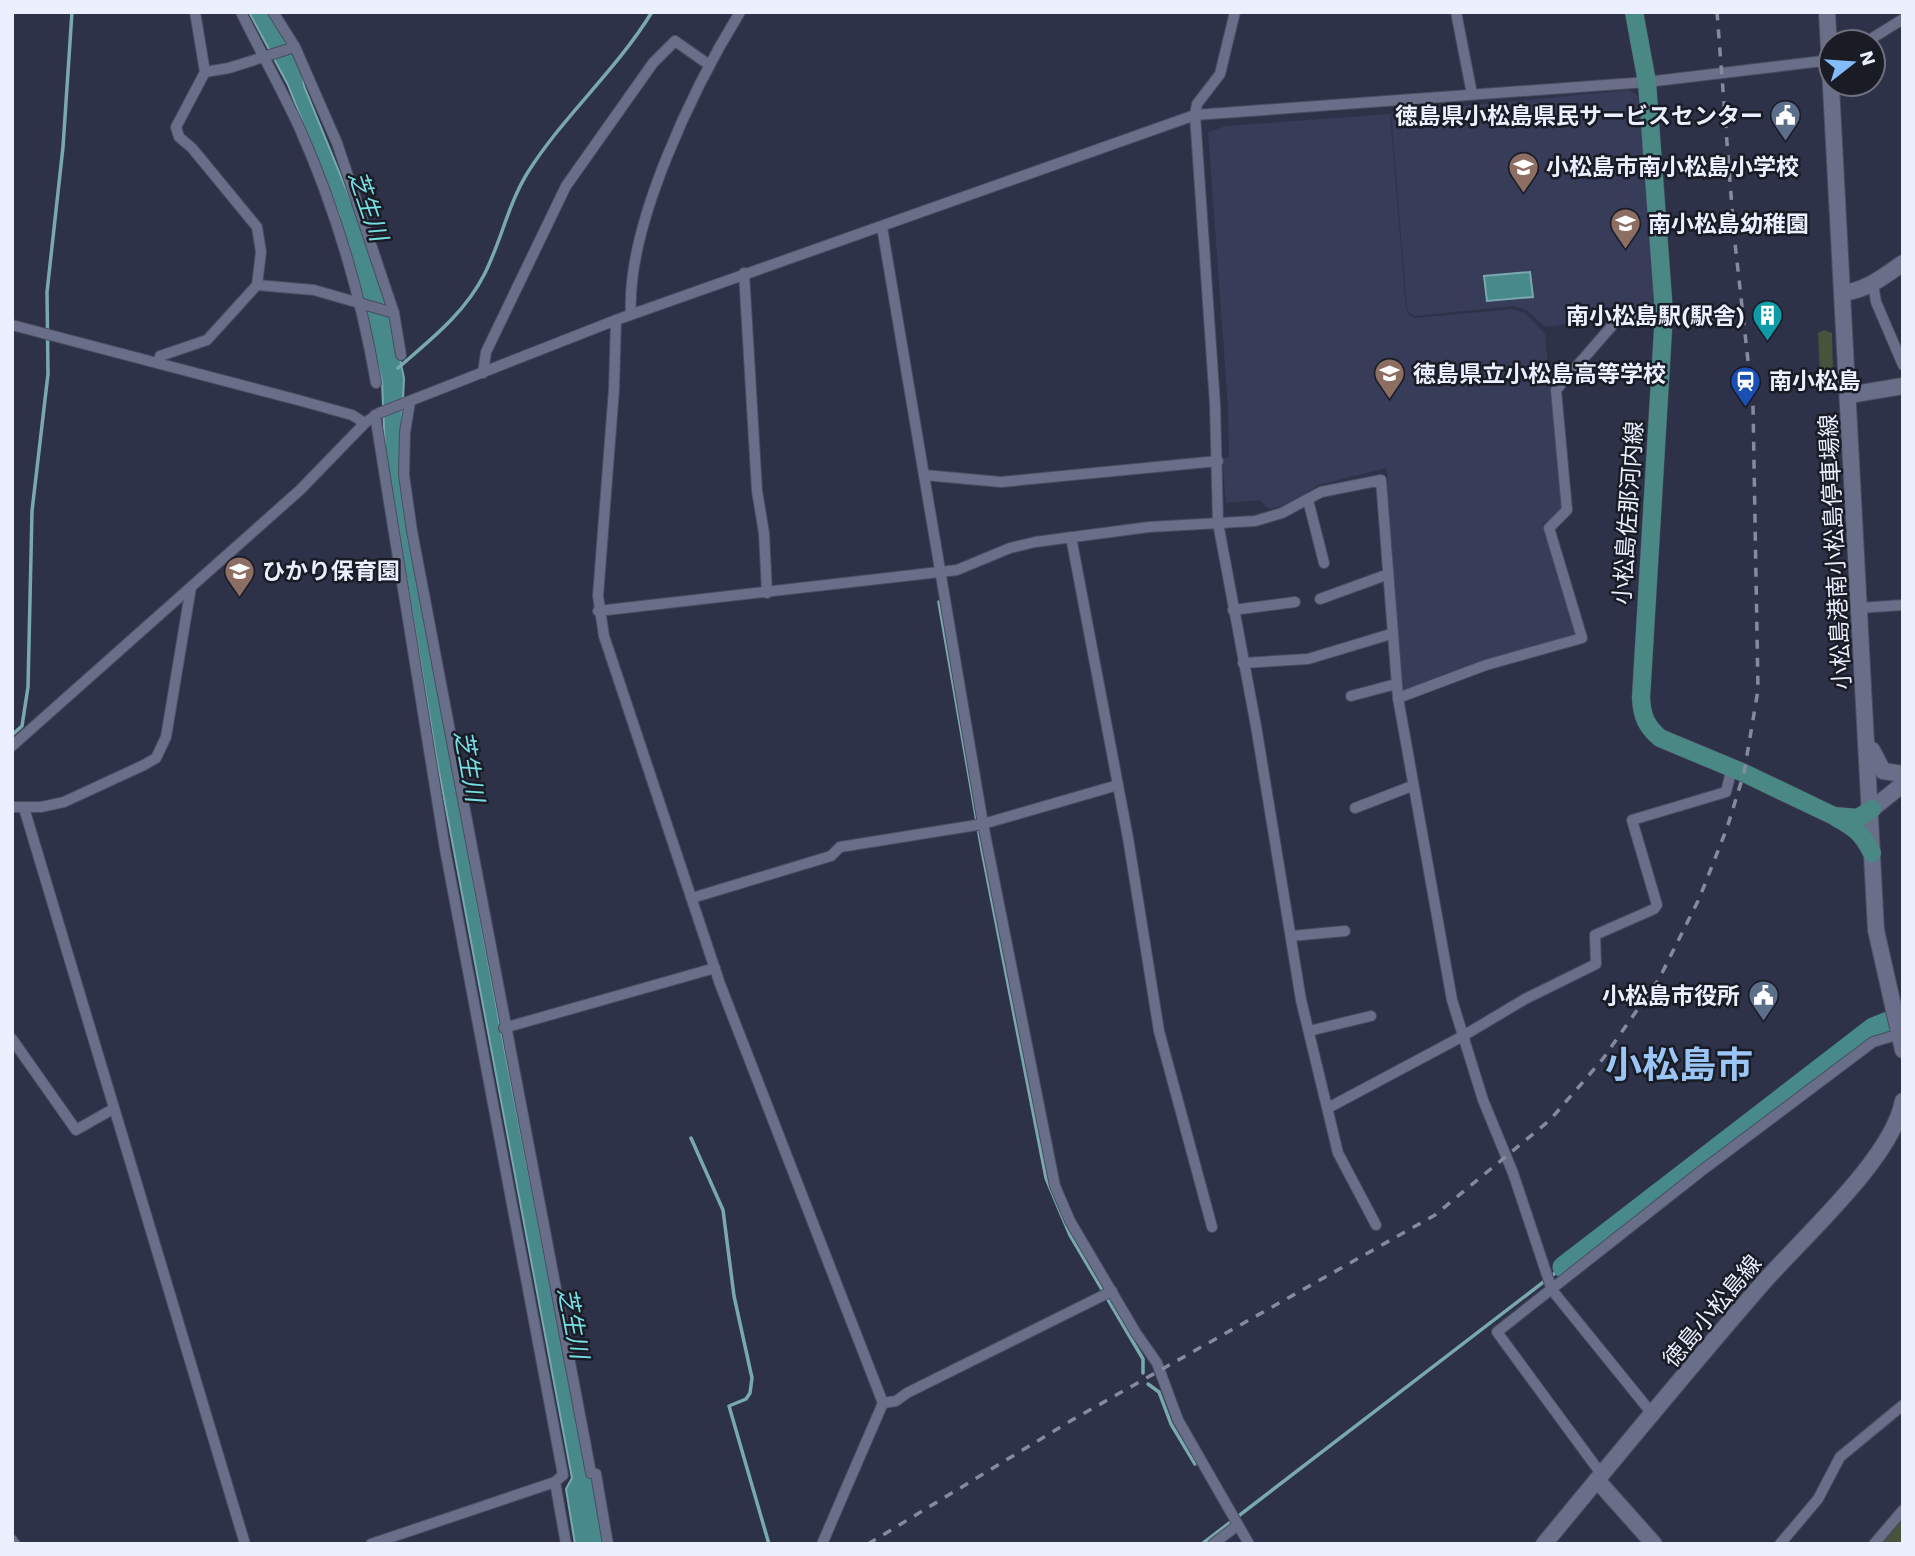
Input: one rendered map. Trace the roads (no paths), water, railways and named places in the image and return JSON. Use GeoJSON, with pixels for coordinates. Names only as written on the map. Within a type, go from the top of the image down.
{"type":"FeatureCollection","features":[{"type":"Feature","properties":{"kind":"main road","name":"小松島佐那河内線"},"geometry":{"type":"LineString","coordinates":[[1634,12],[1647,82],[1664,313],[1640,698],[1642,714],[1648,728],[1660,738],[1732,768],[1856,829],[1865,838],[1872,853]]}},
{"type":"Feature","properties":{"kind":"main road","name":"小松島港南小松島停車場線"},"geometry":{"type":"LineString","coordinates":[[1832,98],[1872,809]]}},
{"type":"Feature","properties":{"kind":"main road"},"geometry":{"type":"LineString","coordinates":[[1843,293],[1858,291],[1873,284],[1903,263]]}},
{"type":"Feature","properties":{"kind":"main road"},"geometry":{"type":"LineString","coordinates":[[1849,395],[1903,386]]}},
{"type":"Feature","properties":{"kind":"main road"},"geometry":{"type":"LineString","coordinates":[[1868,741],[1883,771],[1903,774]]}},
{"type":"Feature","properties":{"kind":"main road"},"geometry":{"type":"LineString","coordinates":[[1834,816],[1858,818],[1903,784]]}},
{"type":"Feature","properties":{"kind":"main road"},"geometry":{"type":"LineString","coordinates":[[1872,809],[1876,930],[1900,1038]]}},
{"type":"Feature","properties":{"kind":"main road","name":"徳島小松島線"},"geometry":{"type":"LineString","coordinates":[[1544,1544],[1762,1285],[1868,1167],[1894,1130],[1903,1101]]}},
{"type":"Feature","properties":{"kind":"main road"},"geometry":{"type":"LineString","coordinates":[[1600,1477],[1654,1544]]}},
{"type":"Feature","properties":{"kind":"street"},"geometry":{"type":"LineString","coordinates":[[159,363],[160,356],[207,340],[257,285],[261,251],[257,227],[192,148],[179,137],[176,127],[205,72],[195,12]]}},
{"type":"Feature","properties":{"kind":"street"},"geometry":{"type":"LineString","coordinates":[[242,12],[299,129],[334,217],[360,305],[376,383]]}},
{"type":"Feature","properties":{"kind":"street"},"geometry":{"type":"LineString","coordinates":[[273,12],[337,142],[392,313],[401,355]]}},
{"type":"Feature","properties":{"kind":"street"},"geometry":{"type":"LineString","coordinates":[[631,314],[639,239],[664,169],[708,64],[740,12]]}},
{"type":"Feature","properties":{"kind":"street"},"geometry":{"type":"LineString","coordinates":[[1235,12],[1220,74],[1197,104],[1195,115],[1217,461],[1218,523],[1309,1031],[1338,1153],[1376,1225]]}},
{"type":"Feature","properties":{"kind":"street"},"geometry":{"type":"LineString","coordinates":[[1456,12],[1472,94]]}},
{"type":"Feature","properties":{"kind":"street"},"geometry":{"type":"LineString","coordinates":[[1887,29],[1903,19]]}},
{"type":"Feature","properties":{"kind":"street"},"geometry":{"type":"LineString","coordinates":[[483,373],[486,352],[566,186],[653,63],[675,41],[708,64]]}},
{"type":"Feature","properties":{"kind":"street"},"geometry":{"type":"LineString","coordinates":[[205,72],[229,68],[293,48]]}},
{"type":"Feature","properties":{"kind":"street"},"geometry":{"type":"LineString","coordinates":[[12,325],[359,419],[407,403],[631,314],[1195,115],[1647,82],[1817,62]]}},
{"type":"Feature","properties":{"kind":"street"},"geometry":{"type":"LineString","coordinates":[[882,227],[979,824],[1055,1186],[1108,1294],[1157,1363],[1178,1420],[1249,1544]]}},
{"type":"Feature","properties":{"kind":"street"},"geometry":{"type":"LineString","coordinates":[[744,274],[757,491],[764,533],[767,593]]}},
{"type":"Feature","properties":{"kind":"street"},"geometry":{"type":"LineString","coordinates":[[1873,284],[1876,302],[1903,365]]}},
{"type":"Feature","properties":{"kind":"street"},"geometry":{"type":"LineString","coordinates":[[257,285],[314,290],[392,313]]}},
{"type":"Feature","properties":{"kind":"street"},"geometry":{"type":"LineString","coordinates":[[1398,698],[1486,664],[1582,638],[1549,528],[1567,510],[1556,390],[1617,320],[1664,313],[1726,314]]}},
{"type":"Feature","properties":{"kind":"street"},"geometry":{"type":"LineString","coordinates":[[616,320],[614,388],[598,611],[653,788],[715,968],[883,1403],[822,1544]]}},
{"type":"Feature","properties":{"kind":"street"},"geometry":{"type":"LineString","coordinates":[[407,403],[407,506],[504,1028],[591,1473],[596,1474],[601,1494],[608,1544]]}},
{"type":"Feature","properties":{"kind":"street"},"geometry":{"type":"LineString","coordinates":[[371,1544],[555,1482],[563,1475],[443,836],[377,414]]}},
{"type":"Feature","properties":{"kind":"street"},"geometry":{"type":"LineString","coordinates":[[12,746],[300,490],[359,419]]}},
{"type":"Feature","properties":{"kind":"street"},"geometry":{"type":"LineString","coordinates":[[924,475],[1001,482],[1217,461]]}},
{"type":"Feature","properties":{"kind":"street"},"geometry":{"type":"LineString","coordinates":[[598,611],[939,572],[957,569],[1010,548],[1071,537],[1149,527],[1255,520],[1282,513],[1321,492],[1381,480],[1396,684],[1452,1000],[1551,1287],[1654,1416]]}},
{"type":"Feature","properties":{"kind":"street"},"geometry":{"type":"LineString","coordinates":[[1308,500],[1324,563]]}},
{"type":"Feature","properties":{"kind":"street"},"geometry":{"type":"LineString","coordinates":[[1071,537],[1118,785],[1159,1031],[1212,1227]]}},
{"type":"Feature","properties":{"kind":"street"},"geometry":{"type":"LineString","coordinates":[[1320,599],[1386,575]]}},
{"type":"Feature","properties":{"kind":"street"},"geometry":{"type":"LineString","coordinates":[[191,587],[166,737],[156,758],[64,802],[18,808],[245,1544]]}},
{"type":"Feature","properties":{"kind":"street"},"geometry":{"type":"LineString","coordinates":[[1233,610],[1295,603]]}},
{"type":"Feature","properties":{"kind":"street"},"geometry":{"type":"LineString","coordinates":[[1859,608],[1903,605]]}},
{"type":"Feature","properties":{"kind":"street"},"geometry":{"type":"LineString","coordinates":[[1242,663],[1308,659],[1391,634]]}},
{"type":"Feature","properties":{"kind":"street"},"geometry":{"type":"LineString","coordinates":[[1351,696],[1396,684]]}},
{"type":"Feature","properties":{"kind":"street"},"geometry":{"type":"LineString","coordinates":[[1328,1108],[1463,1036],[1525,999],[1596,964],[1595,935],[1654,909],[1657,898],[1632,820],[1726,792],[1732,768]]}},
{"type":"Feature","properties":{"kind":"street"},"geometry":{"type":"LineString","coordinates":[[692,898],[831,856],[840,847],[979,824],[1118,785]]}},
{"type":"Feature","properties":{"kind":"street"},"geometry":{"type":"LineString","coordinates":[[1355,808],[1412,786]]}},
{"type":"Feature","properties":{"kind":"street"},"geometry":{"type":"LineString","coordinates":[[1291,936],[1345,931]]}},
{"type":"Feature","properties":{"kind":"street"},"geometry":{"type":"LineString","coordinates":[[504,1028],[715,968]]}},
{"type":"Feature","properties":{"kind":"street"},"geometry":{"type":"LineString","coordinates":[[1309,1031],[1371,1016]]}},
{"type":"Feature","properties":{"kind":"street"},"geometry":{"type":"LineString","coordinates":[[1600,1477],[1497,1332],[1700,1172],[1873,1042],[1900,1038]]}},
{"type":"Feature","properties":{"kind":"street"},"geometry":{"type":"LineString","coordinates":[[12,1039],[76,1130],[113,1109]]}},
{"type":"Feature","properties":{"kind":"street"},"geometry":{"type":"LineString","coordinates":[[883,1403],[896,1401],[907,1393],[1108,1294]]}},
{"type":"Feature","properties":{"kind":"street"},"geometry":{"type":"LineString","coordinates":[[1780,1544],[1818,1499],[1840,1457],[1903,1405]]}},
{"type":"Feature","properties":{"kind":"street"},"geometry":{"type":"LineString","coordinates":[[555,1482],[566,1544]]}},
{"type":"Feature","properties":{"kind":"street"},"geometry":{"type":"LineString","coordinates":[[1874,1544],[1903,1510]]}},
{"type":"Feature","properties":{"kind":"street"},"geometry":{"type":"LineString","coordinates":[[1213,1544],[1236,1521]]}},
{"type":"Feature","properties":{"kind":"waterway"},"geometry":{"type":"LineString","coordinates":[[12,735],[22,726],[28,687],[32,511],[48,374],[47,292],[63,147],[72,12]]}},
{"type":"Feature","properties":{"kind":"waterway"},"geometry":{"type":"LineString","coordinates":[[398,368],[446,326],[467,302],[484,275],[515,197],[528,172],[557,131],[638,34],[652,12]]}},
{"type":"Feature","properties":{"kind":"waterway"},"geometry":{"type":"LineString","coordinates":[[939,602],[982,850],[1046,1178],[1070,1235],[1143,1359],[1143,1373]]}},
{"type":"Feature","properties":{"kind":"waterway"},"geometry":{"type":"LineString","coordinates":[[1563,1267],[1873,1028],[1903,1016]]}},
{"type":"Feature","properties":{"kind":"waterway"},"geometry":{"type":"LineString","coordinates":[[691,1138],[723,1210],[734,1296],[752,1378],[750,1393],[746,1399],[729,1406],[769,1544]]}},
{"type":"Feature","properties":{"kind":"waterway"},"geometry":{"type":"LineString","coordinates":[[1202,1544],[1563,1267]]}},
{"type":"Feature","properties":{"kind":"waterway"},"geometry":{"type":"LineString","coordinates":[[1148,1384],[1159,1392],[1171,1424],[1195,1464]]}},
{"type":"Feature","properties":{"kind":"railway"},"geometry":{"type":"LineString","coordinates":[[868,1544],[1072,1420],[1435,1215],[1550,1120],[1602,1060],[1659,979],[1699,899],[1727,828],[1744,773],[1758,690],[1753,406],[1734,234],[1717,12]]}},
{"type":"Feature","properties":{"kind":"place","name":"徳島県小松島県民サービスセンター"},"geometry":{"type":"Point","coordinates":[1786,143]}},
{"type":"Feature","properties":{"kind":"place","name":"小松島市南小松島小学校"},"geometry":{"type":"Point","coordinates":[1523,194]}},
{"type":"Feature","properties":{"kind":"place","name":"南小松島幼稚園"},"geometry":{"type":"Point","coordinates":[1625,251]}},
{"type":"Feature","properties":{"kind":"place","name":"南小松島駅(駅舎)"},"geometry":{"type":"Point","coordinates":[1768,343]}},
{"type":"Feature","properties":{"kind":"place","name":"徳島県立小松島高等学校"},"geometry":{"type":"Point","coordinates":[1390,401]}},
{"type":"Feature","properties":{"kind":"place","name":"南小松島"},"geometry":{"type":"Point","coordinates":[1746,408]}},
{"type":"Feature","properties":{"kind":"place","name":"ひかり保育園"},"geometry":{"type":"Point","coordinates":[239,598]}},
{"type":"Feature","properties":{"kind":"place","name":"小松島市役所"},"geometry":{"type":"Point","coordinates":[1763,1023]}},
{"type":"Feature","properties":{"kind":"district","name":"小松島市"},"geometry":{"type":"Point","coordinates":[1679,1065]}},
{"type":"Feature","properties":{"kind":"water label","name":"芝生川"},"geometry":{"type":"Point","coordinates":[368,206]}},
{"type":"Feature","properties":{"kind":"water label","name":"芝生川"},"geometry":{"type":"Point","coordinates":[469,766]}},
{"type":"Feature","properties":{"kind":"water label","name":"芝生川"},"geometry":{"type":"Point","coordinates":[573,1323]}}]}
